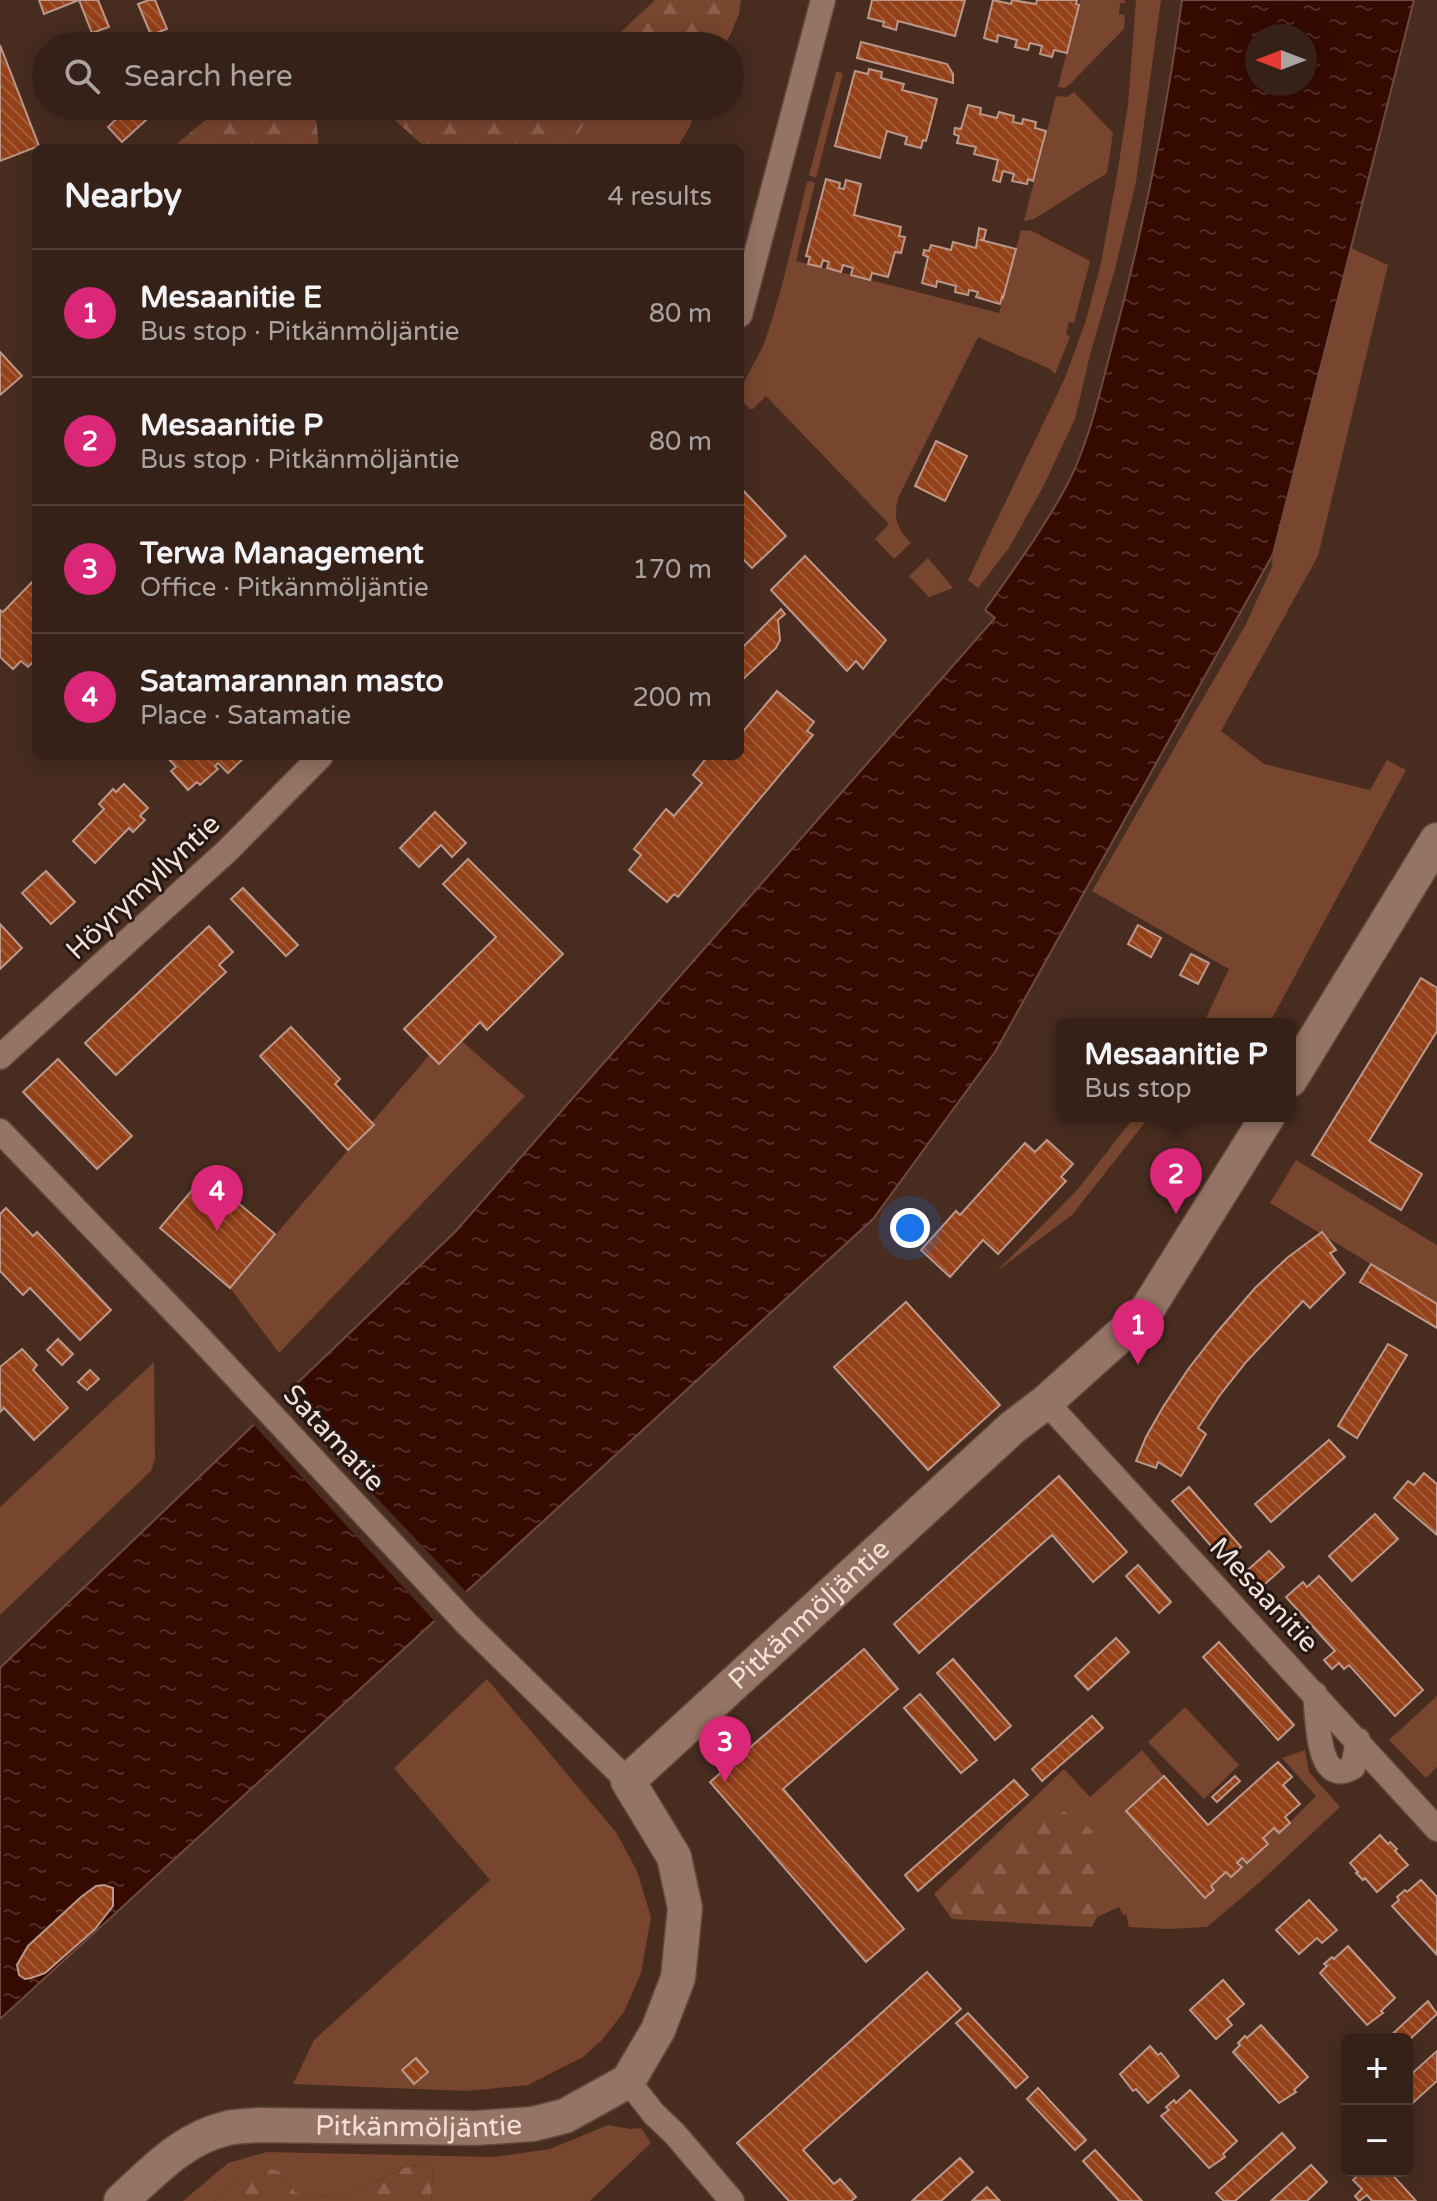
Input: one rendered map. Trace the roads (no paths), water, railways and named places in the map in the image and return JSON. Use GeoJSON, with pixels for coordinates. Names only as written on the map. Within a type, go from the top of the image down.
{"type":"FeatureCollection","features":[{"type":"Feature","properties":{"kind":"street"},"geometry":{"type":"LineString","coordinates":[[744,300],[823,0]]}},
{"type":"Feature","properties":{"kind":"street","name":"Höyrymyllyntie"},"geometry":{"type":"LineString","coordinates":[[0,1057],[218,860],[317,760]]}},
{"type":"Feature","properties":{"kind":"street"},"geometry":{"type":"LineString","coordinates":[[1296,1070],[1437,840]]}},
{"type":"Feature","properties":{"kind":"street","name":"Pitkänmöljäntie"},"geometry":{"type":"LineString","coordinates":[[628,1781],[1013,1427],[1046,1402],[1145,1313],[1264,1122]]}},
{"type":"Feature","properties":{"kind":"street","name":"Satamatie"},"geometry":{"type":"LineString","coordinates":[[0,1131],[197,1335],[467,1624],[628,1781]]}},
{"type":"Feature","properties":{"kind":"street","name":"Mesaanitie"},"geometry":{"type":"LineString","coordinates":[[1046,1402],[1437,1829]]}},
{"type":"Feature","properties":{"kind":"street"},"geometry":{"type":"LineString","coordinates":[[1315,1694],[1327,1766],[1344,1773],[1353,1767],[1358,1740]]}},
{"type":"Feature","properties":{"kind":"street"},"geometry":{"type":"LineString","coordinates":[[628,1781],[674,1857],[685,1908],[678,1978],[658,2030],[628,2081],[732,2201]]}},
{"type":"Feature","properties":{"kind":"street","name":"Pitkänmöljäntie"},"geometry":{"type":"LineString","coordinates":[[121,2201],[185,2145],[228,2128],[295,2125],[475,2128],[533,2124],[565,2116],[628,2081]]}},
{"type":"Feature","properties":{"kind":"water"},"geometry":{"type":"Polygon","coordinates":[[[1182,0],[1414,0],[1273,554],[995,1052],[873,1219],[0,2019],[0,1668],[455,1232],[995,618],[985,610],[1059,499],[1088,435],[1143,220],[1182,0]]]}},
{"type":"Feature","properties":{"kind":"place","name":"Mesaanitie P"},"geometry":{"type":"Point","coordinates":[1176,1214]}},
{"type":"Feature","properties":{"kind":"place","name":"Satamarannan masto"},"geometry":{"type":"Point","coordinates":[217,1231]}},
{"type":"Feature","properties":{"kind":"place","name":"Mesaanitie E"},"geometry":{"type":"Point","coordinates":[1138,1365]}},
{"type":"Feature","properties":{"kind":"place","name":"Terwa Management"},"geometry":{"type":"Point","coordinates":[725,1782]}}]}
